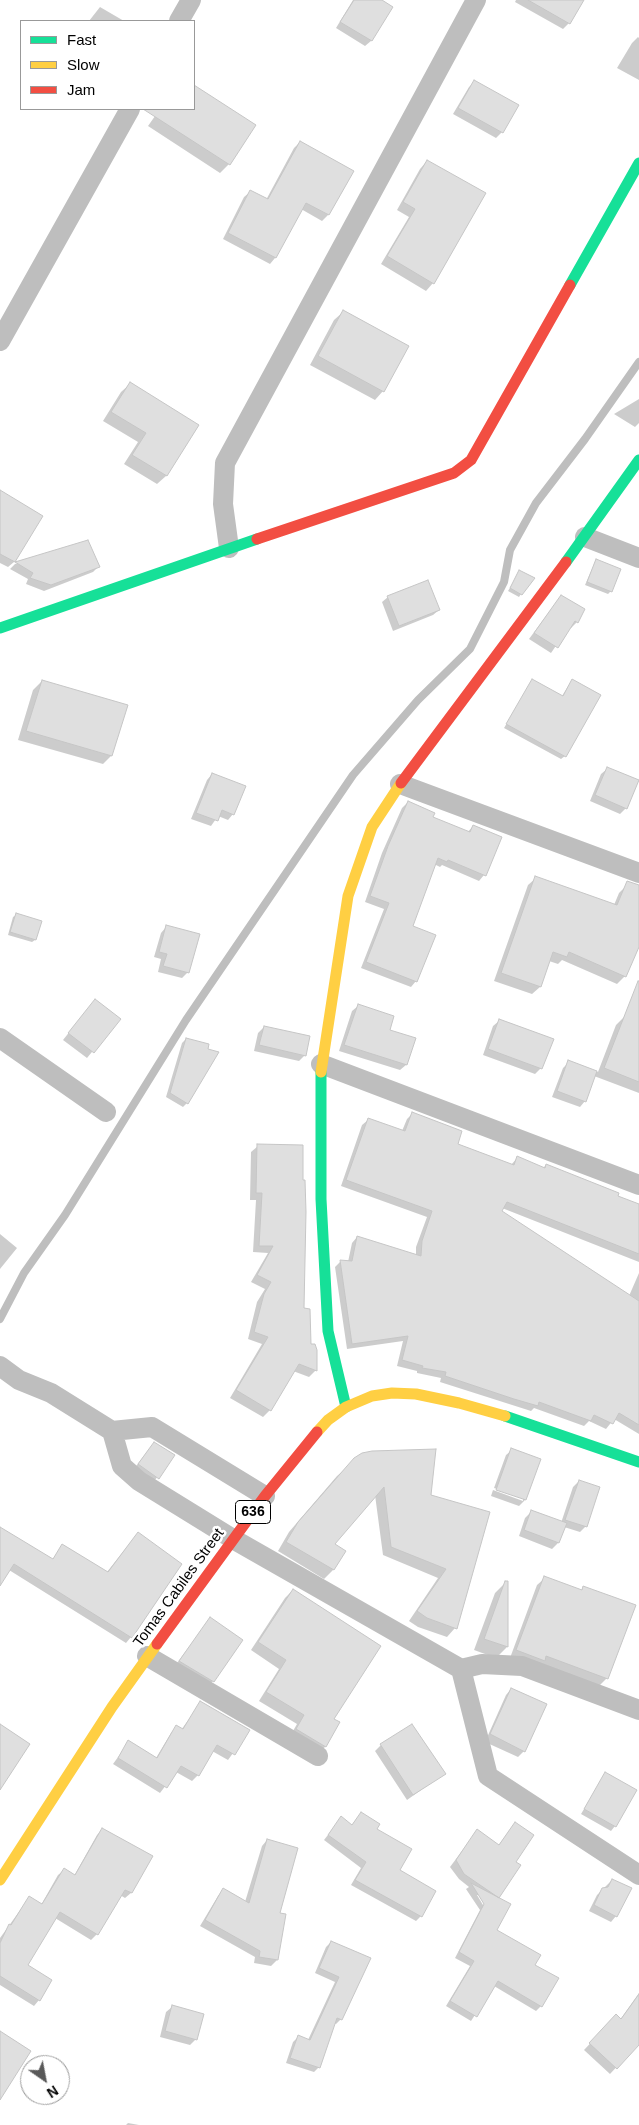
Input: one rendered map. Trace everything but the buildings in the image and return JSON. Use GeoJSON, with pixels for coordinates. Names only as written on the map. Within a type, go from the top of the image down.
{"type":"FeatureCollection","features":[{"type":"Feature","properties":{"kind":"street"},"geometry":{"type":"LineString","coordinates":[[180,20],[191,0]]}},
{"type":"Feature","properties":{"kind":"street"},"geometry":{"type":"LineString","coordinates":[[229,548],[223,504],[225,463],[476,0]]}},
{"type":"Feature","properties":{"kind":"street"},"geometry":{"type":"LineString","coordinates":[[0,340],[129,110]]}},
{"type":"Feature","properties":{"kind":"street"},"geometry":{"type":"LineString","coordinates":[[0,628],[229,548],[454,473],[471,460],[639,163]]}},
{"type":"Feature","properties":{"kind":"street"},"geometry":{"type":"LineString","coordinates":[[346,1407],[328,1331],[321,1199],[321,1064],[348,896],[372,828],[400,784],[585,537],[639,460]]}},
{"type":"Feature","properties":{"kind":"street"},"geometry":{"type":"LineString","coordinates":[[585,537],[639,558]]}},
{"type":"Feature","properties":{"kind":"street"},"geometry":{"type":"LineString","coordinates":[[400,784],[639,873]]}},
{"type":"Feature","properties":{"kind":"street"},"geometry":{"type":"LineString","coordinates":[[0,1038],[106,1112]]}},
{"type":"Feature","properties":{"kind":"street"},"geometry":{"type":"LineString","coordinates":[[321,1064],[639,1185]]}},
{"type":"Feature","properties":{"kind":"street"},"geometry":{"type":"LineString","coordinates":[[0,1366],[19,1380],[51,1393],[112,1431],[152,1427],[265,1496]]}},
{"type":"Feature","properties":{"kind":"street","name":"Tomas Cabiles Street"},"geometry":{"type":"LineString","coordinates":[[0,1880],[147,1656],[265,1496],[315,1434],[328,1420],[346,1407],[372,1396],[416,1394],[460,1403],[514,1419],[639,1462]]}},
{"type":"Feature","properties":{"kind":"street"},"geometry":{"type":"LineString","coordinates":[[112,1431],[122,1466],[139,1481],[233,1539],[461,1669],[482,1664],[522,1666],[639,1710]]}},
{"type":"Feature","properties":{"kind":"street"},"geometry":{"type":"LineString","coordinates":[[147,1656],[318,1756]]}},
{"type":"Feature","properties":{"kind":"street"},"geometry":{"type":"LineString","coordinates":[[461,1669],[488,1776],[639,1875]]}},
{"type":"Feature","properties":{"kind":"waterway"},"geometry":{"type":"LineString","coordinates":[[0,1319],[24,1273],[65,1215],[186,1020],[353,775],[418,700],[470,649],[504,582],[510,550],[536,503],[585,439],[639,362]]}},
{"type":"Feature","properties":{"kind":"traffic: fast"},"geometry":{"type":"LineString","coordinates":[[570,285],[639,163]]}},
{"type":"Feature","properties":{"kind":"traffic: fast"},"geometry":{"type":"LineString","coordinates":[[566,562],[639,460]]}},
{"type":"Feature","properties":{"kind":"traffic: fast"},"geometry":{"type":"LineString","coordinates":[[0,628],[257,539]]}},
{"type":"Feature","properties":{"kind":"traffic: fast"},"geometry":{"type":"LineString","coordinates":[[321,1072],[321,1199],[328,1331],[346,1407]]}},
{"type":"Feature","properties":{"kind":"traffic: fast"},"geometry":{"type":"LineString","coordinates":[[505,1416],[639,1462]]}},
{"type":"Feature","properties":{"kind":"traffic: slow"},"geometry":{"type":"LineString","coordinates":[[321,1072],[348,896],[372,827],[401,783]]}},
{"type":"Feature","properties":{"kind":"traffic: slow"},"geometry":{"type":"LineString","coordinates":[[317,1432],[328,1420],[346,1407],[372,1396],[392,1393],[416,1394],[459,1403],[505,1416]]}},
{"type":"Feature","properties":{"kind":"traffic: slow"},"geometry":{"type":"LineString","coordinates":[[0,1880],[112,1707],[157,1644]]}},
{"type":"Feature","properties":{"kind":"traffic: jam"},"geometry":{"type":"LineString","coordinates":[[257,539],[454,473],[471,460],[570,285]]}},
{"type":"Feature","properties":{"kind":"traffic: jam"},"geometry":{"type":"LineString","coordinates":[[401,783],[566,562]]}},
{"type":"Feature","properties":{"kind":"traffic: jam"},"geometry":{"type":"LineString","coordinates":[[157,1644],[265,1496],[317,1432]]}}]}
